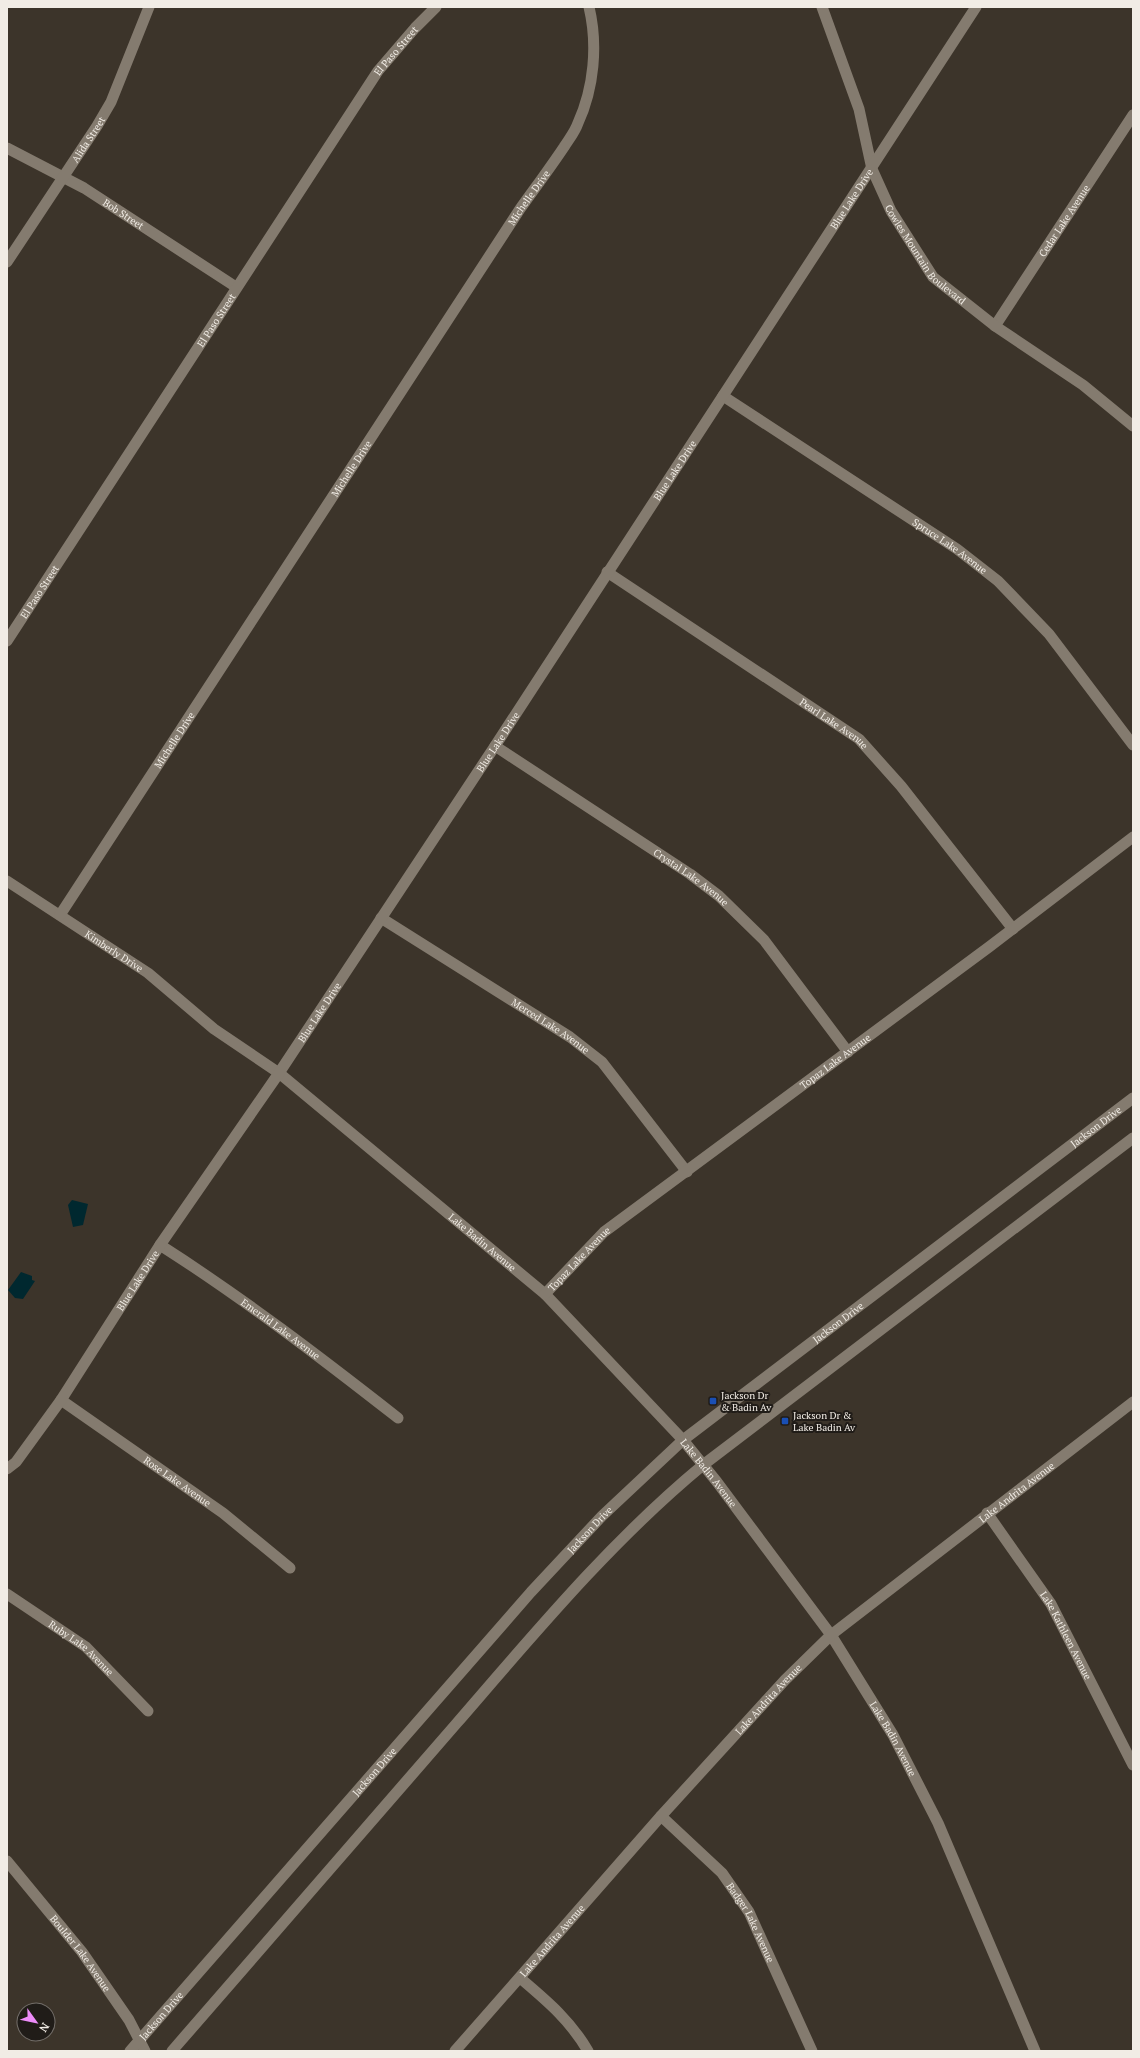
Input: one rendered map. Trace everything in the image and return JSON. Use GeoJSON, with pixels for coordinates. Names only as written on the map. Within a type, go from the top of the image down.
{"type":"FeatureCollection","features":[{"type":"Feature","properties":{"kind":"street","name":"Alida Street"},"geometry":{"type":"LineString","coordinates":[[7,262],[97,126],[111,102],[149,7]]}},
{"type":"Feature","properties":{"kind":"street","name":"El Paso Street"},"geometry":{"type":"LineString","coordinates":[[7,641],[378,71],[415,28],[436,7]]}},
{"type":"Feature","properties":{"kind":"street","name":"Michelle Drive"},"geometry":{"type":"LineString","coordinates":[[60,915],[520,209],[548,172],[578,125],[585,105],[593,64],[594,43],[589,7]]}},
{"type":"Feature","properties":{"kind":"street","name":"Cowles Mountain Boulevard"},"geometry":{"type":"LineString","coordinates":[[822,7],[859,109],[872,169],[891,211],[933,277],[995,326],[1083,385],[1133,426]]}},
{"type":"Feature","properties":{"kind":"street","name":"Blue Lake Drive"},"geometry":{"type":"LineString","coordinates":[[7,1469],[16,1462],[60,1400],[160,1244],[279,1073],[495,746],[607,572],[872,169],[976,7]]}},
{"type":"Feature","properties":{"kind":"street","name":"Cedar Lake Avenue"},"geometry":{"type":"LineString","coordinates":[[995,326],[1133,115]]}},
{"type":"Feature","properties":{"kind":"street","name":"Bob Street"},"geometry":{"type":"LineString","coordinates":[[7,148],[63,176],[236,288]]}},
{"type":"Feature","properties":{"kind":"street","name":"Spruce Lake Avenue"},"geometry":{"type":"LineString","coordinates":[[722,396],[957,549],[998,581],[1049,634],[1133,745]]}},
{"type":"Feature","properties":{"kind":"street","name":"Pearl Lake Avenue"},"geometry":{"type":"LineString","coordinates":[[607,572],[859,739],[901,786],[1013,930]]}},
{"type":"Feature","properties":{"kind":"street","name":"Crystal Lake Avenue"},"geometry":{"type":"LineString","coordinates":[[495,746],[690,874],[719,896],[764,940],[848,1052]]}},
{"type":"Feature","properties":{"kind":"street","name":"Topaz Lake Avenue"},"geometry":{"type":"LineString","coordinates":[[545,1294],[604,1232],[1013,930],[1133,837]]}},
{"type":"Feature","properties":{"kind":"street","name":"Kimberly Drive"},"geometry":{"type":"LineString","coordinates":[[7,881],[148,973],[214,1029]]}},
{"type":"Feature","properties":{"kind":"street","name":"Merced Lake Avenue"},"geometry":{"type":"LineString","coordinates":[[381,918],[570,1037],[602,1062],[687,1172]]}},
{"type":"Feature","properties":{"kind":"street","name":"Lake Badin Avenue"},"geometry":{"type":"LineString","coordinates":[[214,1029],[279,1073],[545,1294],[683,1440],[831,1635],[893,1735],[938,1823],[1035,2051]]}},
{"type":"Feature","properties":{"kind":"street","name":"Jackson Drive"},"geometry":{"type":"LineString","coordinates":[[130,2051],[142,2046],[531,1592],[602,1516],[683,1440],[1133,1098]]}},
{"type":"Feature","properties":{"kind":"street"},"geometry":{"type":"LineString","coordinates":[[172,2051],[584,1578],[622,1538],[676,1487],[703,1465],[1133,1138]]}},
{"type":"Feature","properties":{"kind":"street","name":"Emerald Lake Avenue"},"geometry":{"type":"LineString","coordinates":[[160,1244],[225,1287],[330,1365],[398,1418]]}},
{"type":"Feature","properties":{"kind":"street","name":"Rose Lake Avenue"},"geometry":{"type":"LineString","coordinates":[[60,1400],[223,1513],[290,1568]]}},
{"type":"Feature","properties":{"kind":"street","name":"Lake Andrita Avenue"},"geometry":{"type":"LineString","coordinates":[[455,2051],[661,1816],[785,1680],[831,1635],[987,1513],[1133,1402]]}},
{"type":"Feature","properties":{"kind":"street","name":"Lake Kathleen Avenue"},"geometry":{"type":"LineString","coordinates":[[987,1513],[1051,1604],[1133,1765]]}},
{"type":"Feature","properties":{"kind":"street","name":"Ruby Lake Avenue"},"geometry":{"type":"LineString","coordinates":[[7,1594],[86,1647],[148,1711]]}},
{"type":"Feature","properties":{"kind":"street","name":"Badger Lake Avenue"},"geometry":{"type":"LineString","coordinates":[[661,1816],[722,1873],[749,1912],[812,2051]]}},
{"type":"Feature","properties":{"kind":"street","name":"Boulder Lake Avenue"},"geometry":{"type":"LineString","coordinates":[[7,1861],[82,1952],[129,2020],[142,2046]]}},
{"type":"Feature","properties":{"kind":"street"},"geometry":{"type":"LineString","coordinates":[[520,1978],[563,2016],[577,2033],[588,2051]]}},
{"type":"Feature","properties":{"kind":"water"},"geometry":{"type":"Polygon","coordinates":[[[72,1200],[88,1204],[83,1225],[73,1227],[68,1205],[72,1200]]]}},
{"type":"Feature","properties":{"kind":"water"},"geometry":{"type":"Polygon","coordinates":[[[21,1272],[32,1276],[32,1280],[35,1281],[23,1299],[15,1298],[8,1290],[21,1272]]]}},
{"type":"Feature","properties":{"kind":"place","name":"Jackson Dr & Badin Av"},"geometry":{"type":"Point","coordinates":[713,1401]}},
{"type":"Feature","properties":{"kind":"place","name":"Jackson Dr & Lake Badin Av"},"geometry":{"type":"Point","coordinates":[785,1421]}}]}
